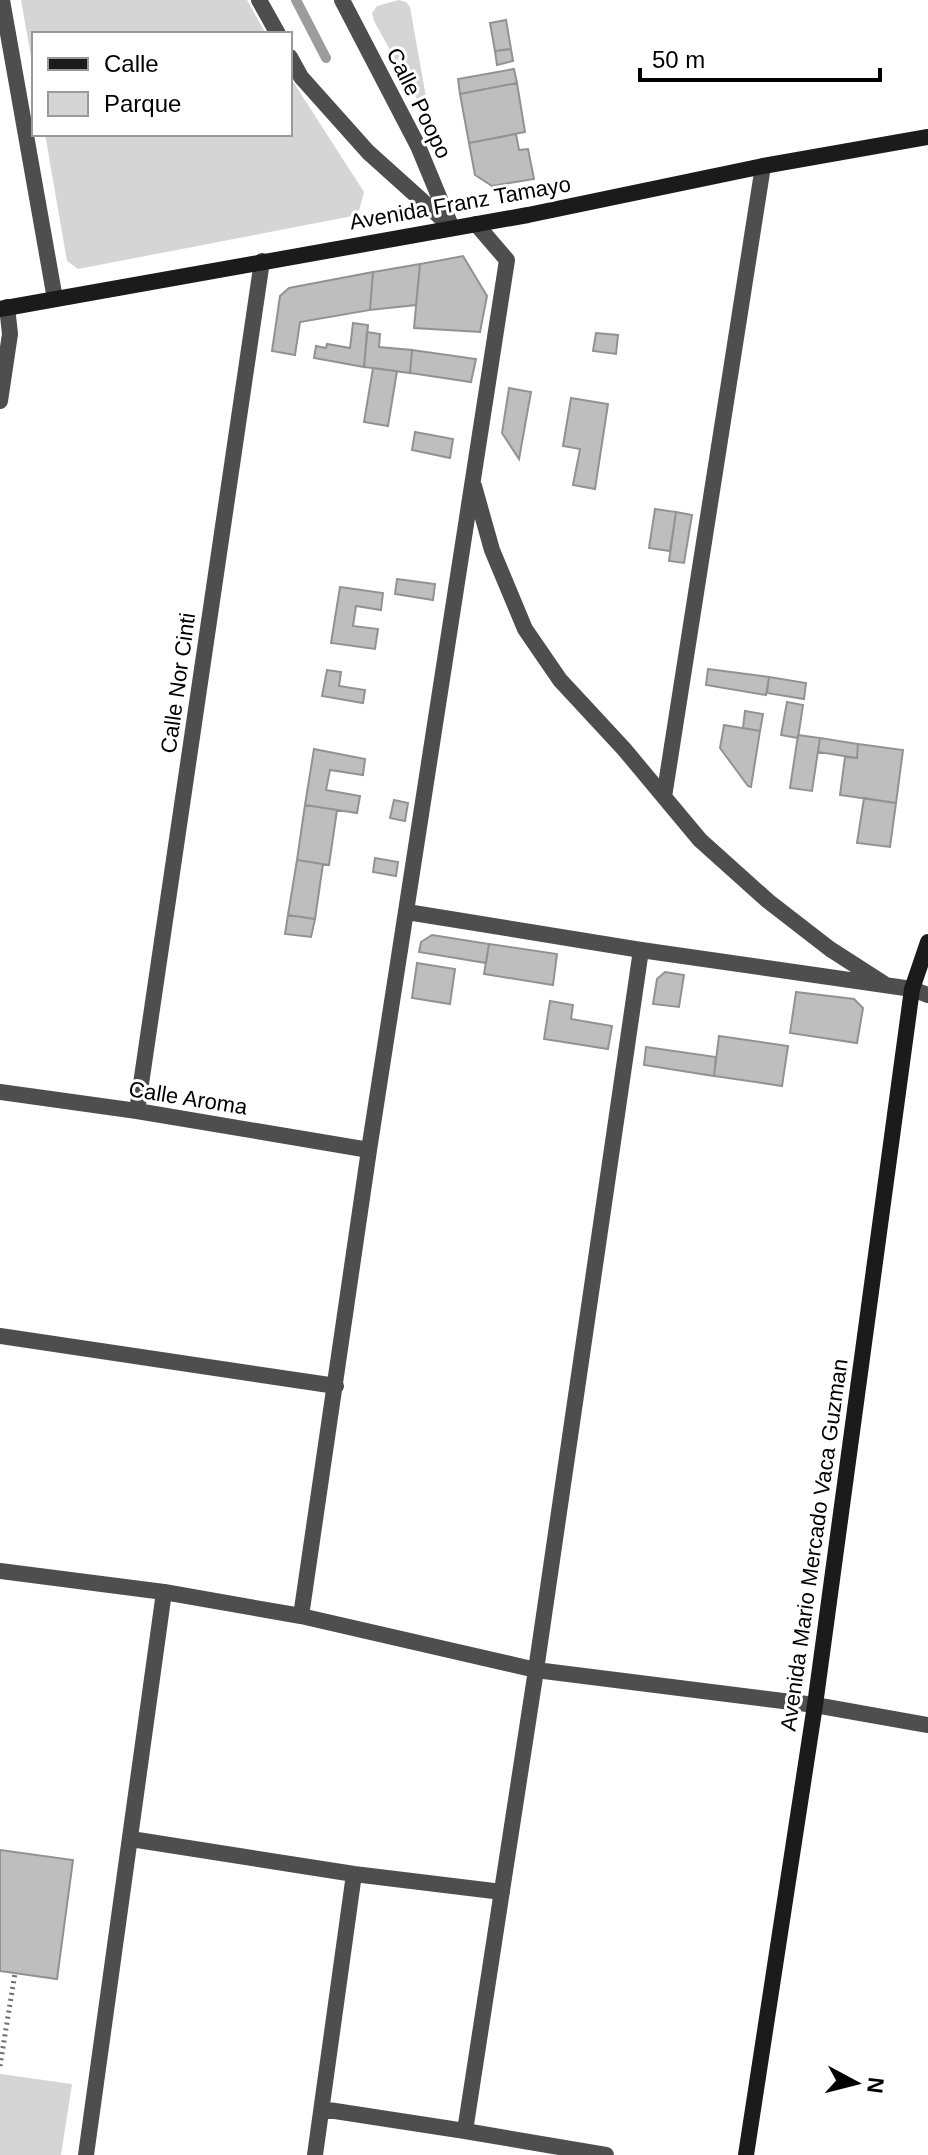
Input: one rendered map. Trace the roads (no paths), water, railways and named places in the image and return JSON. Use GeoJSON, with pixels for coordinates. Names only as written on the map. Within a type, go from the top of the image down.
{"type":"FeatureCollection","features":[{"type":"Feature","properties":{"kind":"street"},"geometry":{"type":"LineString","coordinates":[[2,0],[55,299]]}},
{"type":"Feature","properties":{"kind":"street"},"geometry":{"type":"LineString","coordinates":[[259,0],[277,32]]}},
{"type":"Feature","properties":{"kind":"street","name":"Calle Poopo"},"geometry":{"type":"LineString","coordinates":[[342,0],[418,146],[452,228]]}},
{"type":"Feature","properties":{"kind":"street"},"geometry":{"type":"LineString","coordinates":[[292,61],[301,77],[368,152],[452,228]]}},
{"type":"Feature","properties":{"kind":"street","name":"Avenida Franz Tamayo"},"geometry":{"type":"LineString","coordinates":[[4,308],[476,224],[763,166],[928,137]]}},
{"type":"Feature","properties":{"kind":"street"},"geometry":{"type":"LineString","coordinates":[[664,797],[763,166]]}},
{"type":"Feature","properties":{"kind":"street"},"geometry":{"type":"LineString","coordinates":[[301,1616],[369,1150],[507,260],[476,224]]}},
{"type":"Feature","properties":{"kind":"street","name":"Calle Nor Cinti"},"geometry":{"type":"LineString","coordinates":[[137,1111],[262,261]]}},
{"type":"Feature","properties":{"kind":"street"},"geometry":{"type":"LineString","coordinates":[[0,401],[10,334],[4,308]]}},
{"type":"Feature","properties":{"kind":"street"},"geometry":{"type":"LineString","coordinates":[[473,480],[492,550],[525,629],[560,680],[624,749],[700,840],[768,901],[830,949],[886,985]]}},
{"type":"Feature","properties":{"kind":"street"},"geometry":{"type":"LineString","coordinates":[[407,912],[920,992]]}},
{"type":"Feature","properties":{"kind":"street","name":"Avenida Mario Mercado Vaca Guzman"},"geometry":{"type":"LineString","coordinates":[[746,2155],[928,942]]}},
{"type":"Feature","properties":{"kind":"street"},"geometry":{"type":"LineString","coordinates":[[465,2131],[641,950]]}},
{"type":"Feature","properties":{"kind":"street","name":"Calle Aroma"},"geometry":{"type":"LineString","coordinates":[[0,1092],[137,1111],[369,1150]]}},
{"type":"Feature","properties":{"kind":"street"},"geometry":{"type":"LineString","coordinates":[[0,1336],[336,1386]]}},
{"type":"Feature","properties":{"kind":"street"},"geometry":{"type":"LineString","coordinates":[[0,1571],[164,1592],[301,1616],[536,1670],[815,1705],[928,1725]]}},
{"type":"Feature","properties":{"kind":"street"},"geometry":{"type":"LineString","coordinates":[[86,2155],[164,1592]]}},
{"type":"Feature","properties":{"kind":"street"},"geometry":{"type":"LineString","coordinates":[[131,1839],[354,1874],[502,1892]]}},
{"type":"Feature","properties":{"kind":"street"},"geometry":{"type":"LineString","coordinates":[[315,2155],[354,1874]]}},
{"type":"Feature","properties":{"kind":"street"},"geometry":{"type":"LineString","coordinates":[[322,2109],[606,2155]]}},
{"type":"Feature","properties":{"kind":"waterway"},"geometry":{"type":"LineString","coordinates":[[296,0],[326,58]]}}]}
